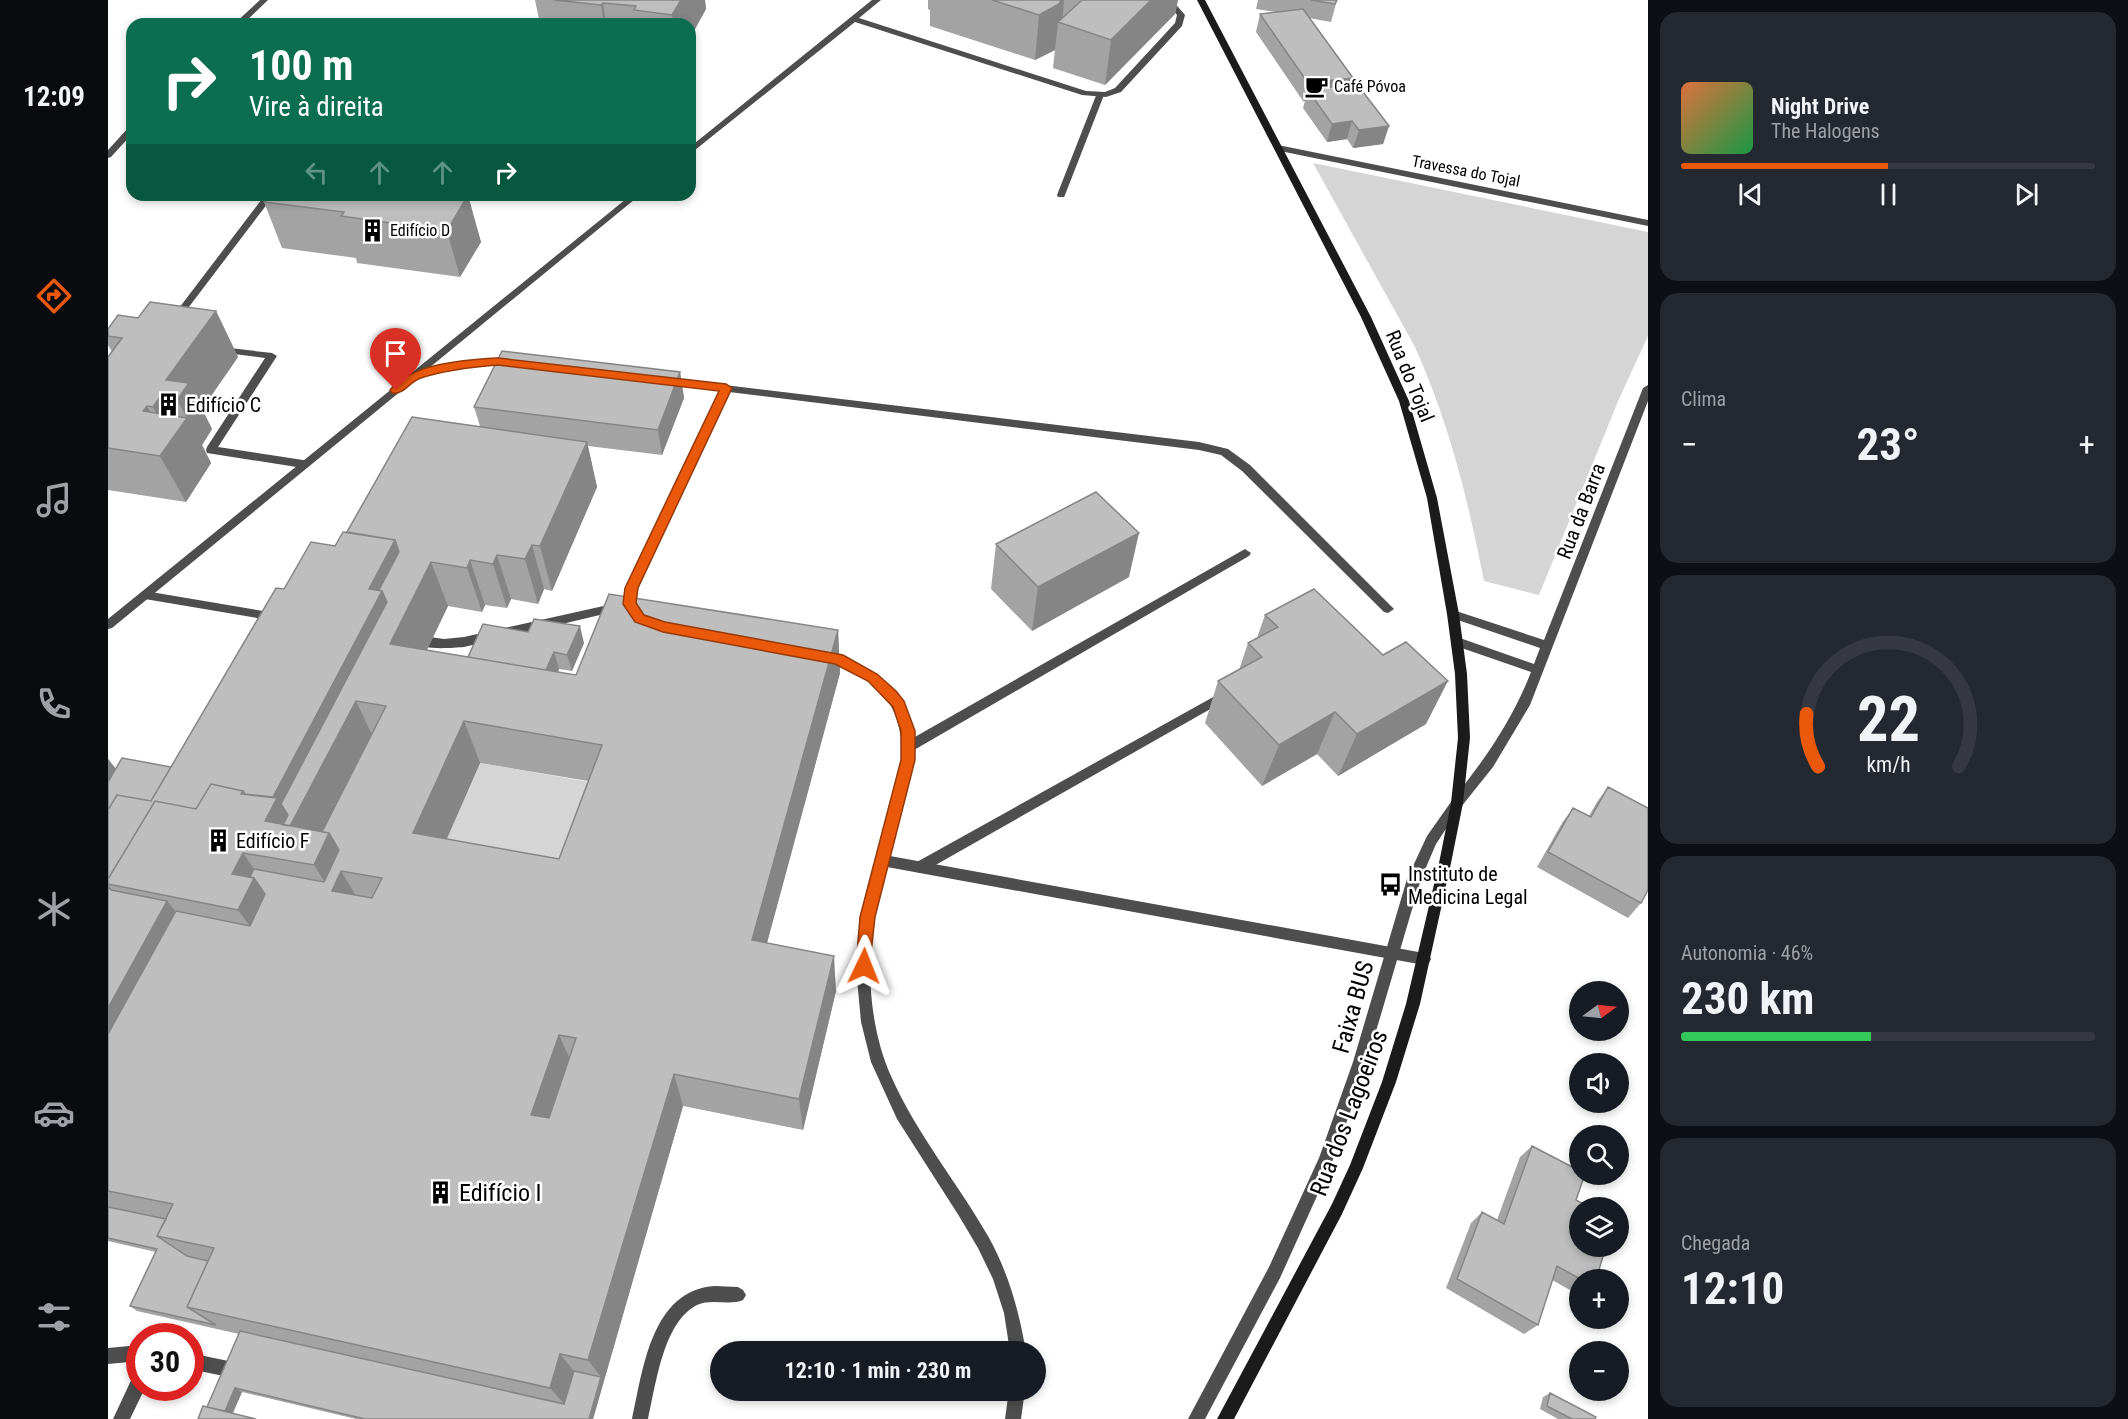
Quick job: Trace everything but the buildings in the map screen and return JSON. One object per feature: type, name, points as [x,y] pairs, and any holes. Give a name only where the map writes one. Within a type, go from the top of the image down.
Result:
[{"type":"main road","name":"Rua do Tojal","points":[[1201,0],[1366,318],[1404,401],[1432,498],[1457,642],[1464,738],[1457,803]]},
{"type":"main road","name":"Rua dos Lagoeiros","points":[[1225,1419],[1337,1209],[1356,1168],[1402,1042],[1424,959],[1457,803]]},
{"type":"street","points":[[244,18],[264,0]]},
{"type":"street","points":[[696,146],[876,0]]},
{"type":"street","points":[[853,19],[1085,93],[1100,95],[1113,94],[1118,90],[1179,24],[1181,15],[1168,0]]},
{"type":"street","points":[[1061,195],[1100,95]]},
{"type":"street","points":[[108,155],[126,136]]},
{"type":"street","name":"Travessa do Tojal","points":[[1278,148],[1648,223]]},
{"type":"street","points":[[170,326],[265,201]]},
{"type":"street","points":[[108,625],[629,201]]},
{"type":"street","points":[[215,349],[272,356],[211,450],[303,464]]},
{"type":"street","points":[[414,375],[472,363],[523,363]]},
{"type":"street","points":[[658,380],[1218,450],[1246,468],[1388,609]]},
{"type":"street","points":[[645,621],[633,612],[630,604],[632,588],[726,388]]},
{"type":"street","name":"Rua da Barra","points":[[1538,670],[1648,388]]},
{"type":"street","points":[[910,746],[1245,553]]},
{"type":"street","points":[[145,595],[284,618]]},
{"type":"street","points":[[400,638],[453,644],[630,604]]},
{"type":"street","points":[[1453,614],[1547,646]]},
{"type":"street","points":[[1457,642],[1538,670]]},
{"type":"street","points":[[810,653],[850,664],[892,695],[902,711],[910,746],[867,917],[864,947],[867,999],[877,1058],[897,1103],[972,1219],[991,1255],[1007,1297],[1016,1341]]},
{"type":"street","name":"Faixa BUS","points":[[1196,1419],[1258,1307],[1296,1231],[1326,1160],[1353,1086],[1410,888],[1421,858],[1437,828],[1489,763],[1507,736],[1524,705],[1538,670]]},
{"type":"street","points":[[920,867],[1224,696]]},
{"type":"street","points":[[882,860],[1424,959]]},
{"type":"street","points":[[640,1419],[659,1346],[667,1323],[678,1308],[694,1298],[715,1293],[738,1295]]},
{"type":"street","points":[[108,1356],[126,1354]]},
{"type":"street","points":[[204,1364],[251,1374]]},
{"type":"street","points":[[121,1419],[130,1401]]},
{"type":"street","points":[[1013,1419],[1015,1401]]},
{"type":"shaded area","points":[[1313,163],[1648,232],[1648,336],[1619,399],[1539,595],[1484,581],[1448,433],[1427,376],[1415,347]]},
{"type":"shaded area","points":[[480,763],[613,786],[572,897],[432,872]]},
{"type":"place","name":"Café Póvoa","points":[[1316,86]]},
{"type":"place","name":"Edifício D","points":[[372,230]]},
{"type":"place","name":"Edifício C","points":[[168,405]]},
{"type":"place","name":"Edifício F","points":[[218,841]]},
{"type":"place","name":"Instituto de Medicina Legal","points":[[1390,885]]},
{"type":"place","name":"Edifício I","points":[[441,1193]]},
{"type":"route","points":[[396,390],[414,375],[472,363],[498,361],[726,388],[632,588],[630,604],[633,612],[651,624],[838,659],[872,678],[892,695],[899,705],[905,718],[910,746],[867,917],[864,966]]}]
